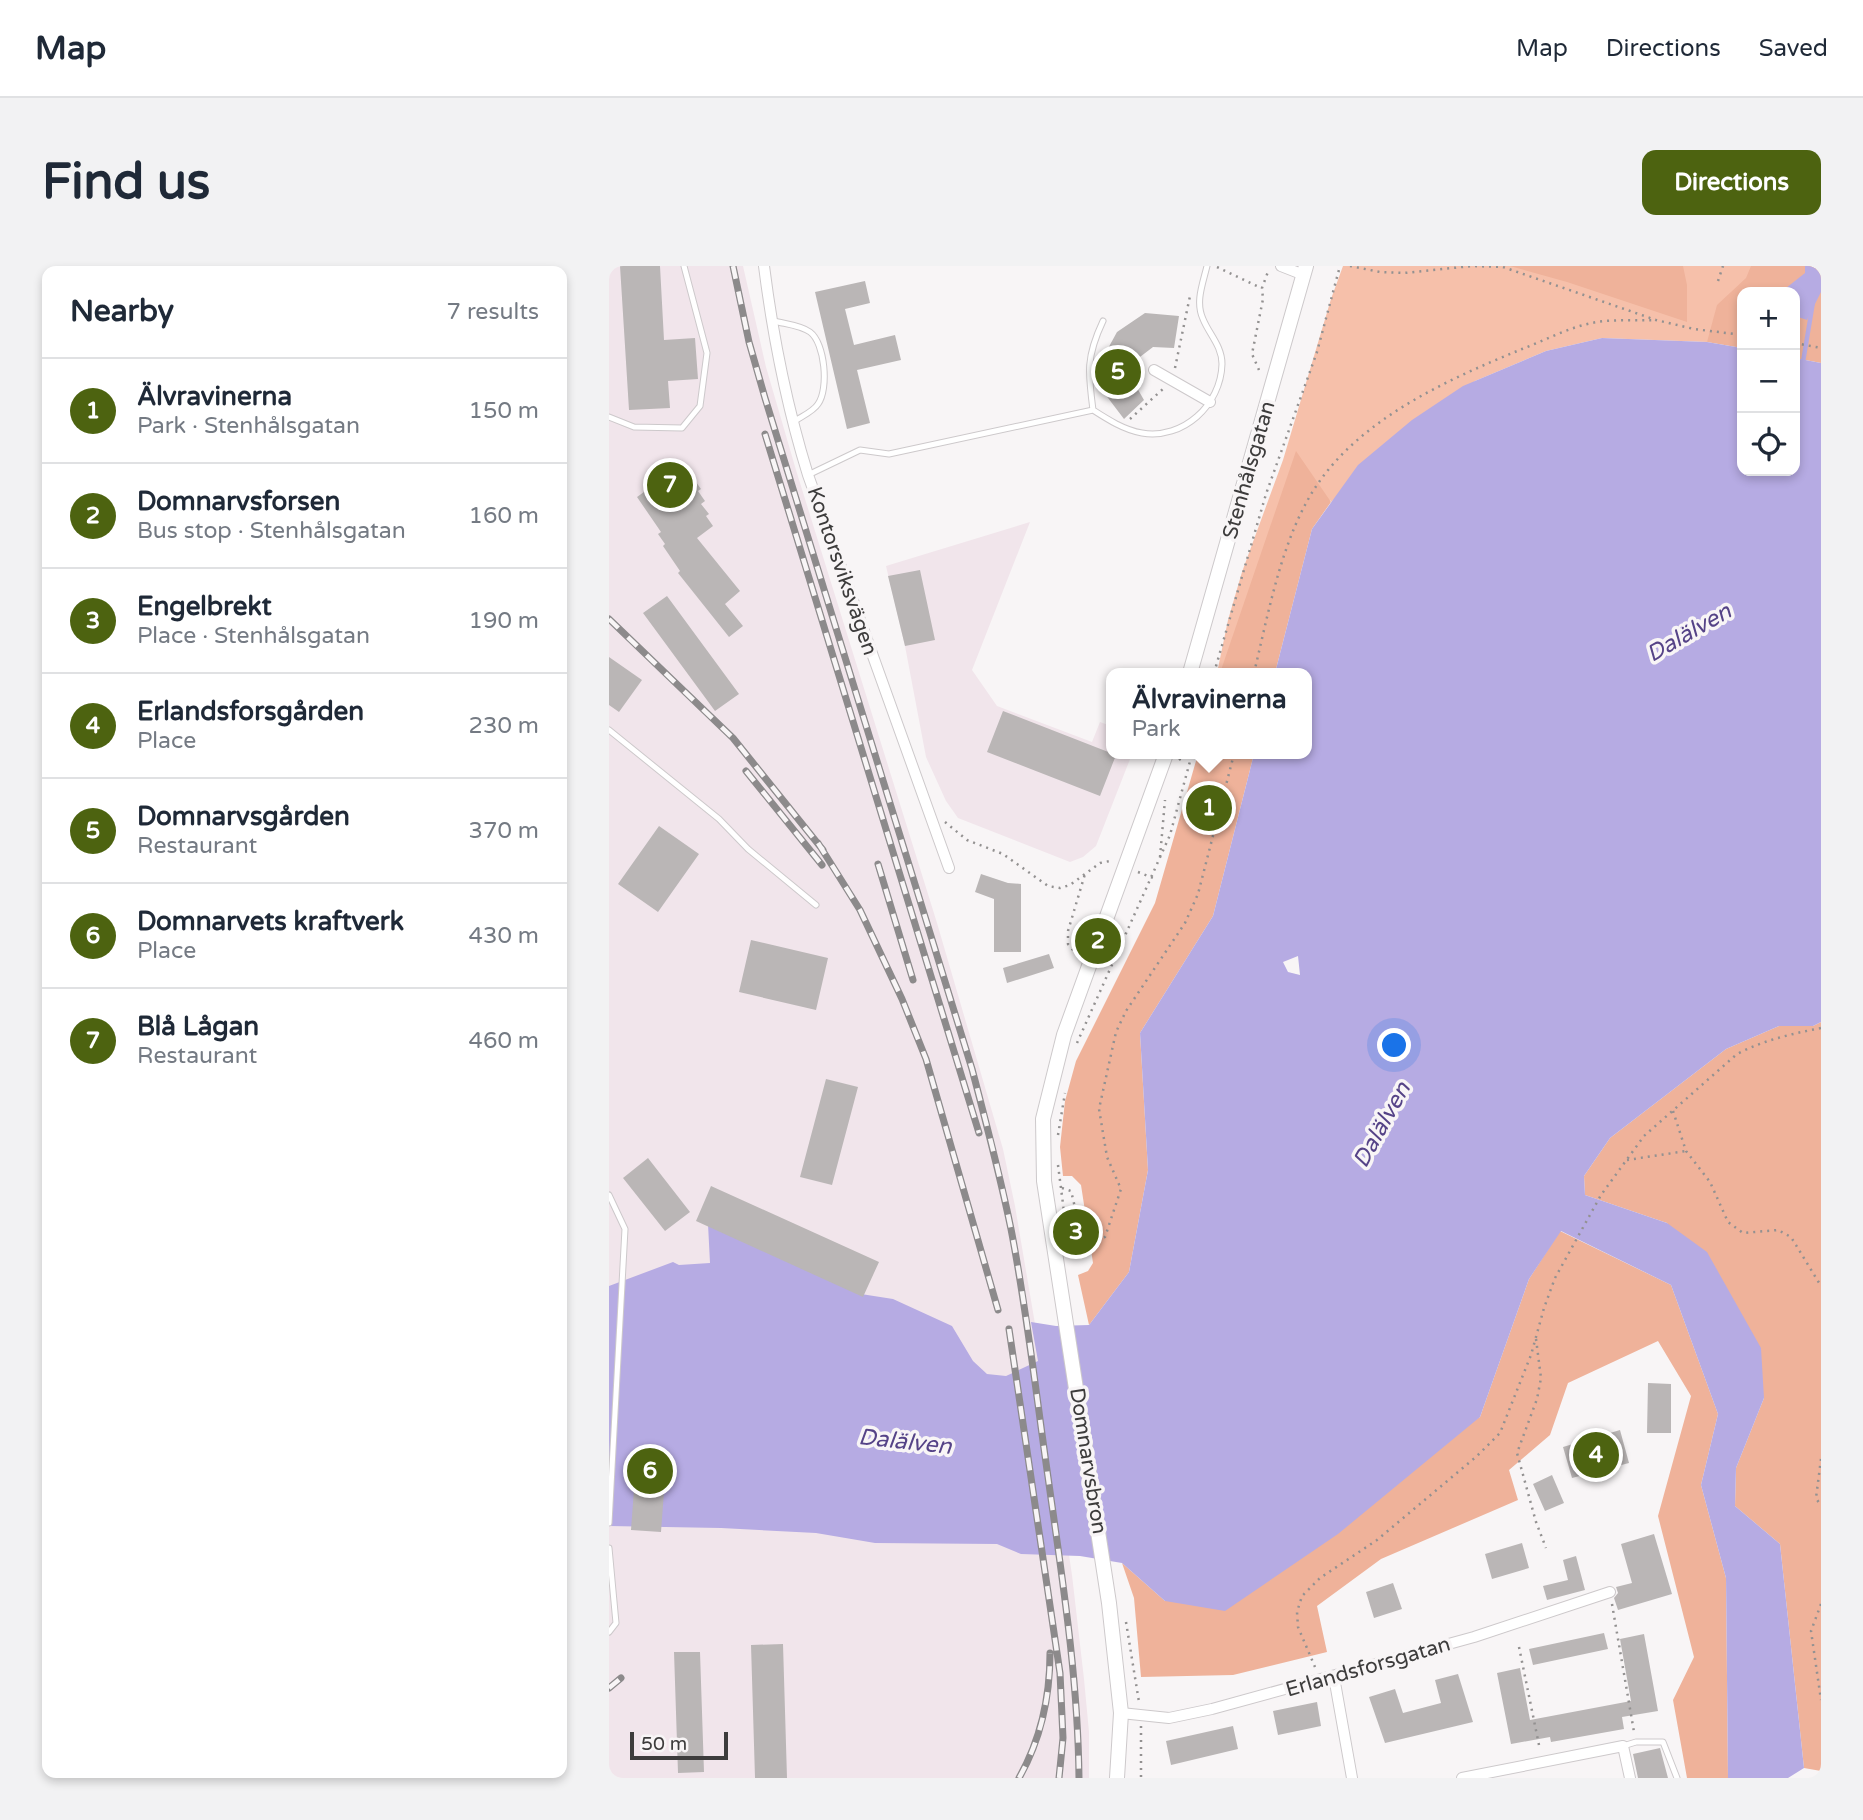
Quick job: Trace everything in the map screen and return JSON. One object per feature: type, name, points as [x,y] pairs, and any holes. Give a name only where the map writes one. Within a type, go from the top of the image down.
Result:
[{"type":"street","name":"Kontorsviksvägen","points":[[764,266],[771,320],[792,423],[808,475],[949,868]]},
{"type":"street","points":[[1281,266],[1305,271]]},
{"type":"street","name":"Stenhålsgatan","points":[[1192,668],[1305,271]]},
{"type":"street","points":[[1154,370],[1210,402]]},
{"type":"street","name":"Domnarvsbron","points":[[1121,1713],[1109,1603],[1044,1181],[1042,1119],[1064,1035],[1171,759]]},
{"type":"street","name":"Erlandsforsgatan","points":[[1121,1713],[1141,1717],[1180,1716],[1319,1681],[1474,1637],[1609,1592]]},
{"type":"street","points":[[1334,1676],[1352,1778]]},
{"type":"street","points":[[1117,1778],[1121,1713]]},
{"type":"street","points":[[1462,1778],[1623,1746],[1630,1778]]},
{"type":"lane","points":[[609,417],[633,427],[682,428],[700,406],[707,353],[684,266]]},
{"type":"lane","points":[[808,475],[860,450],[889,454],[1093,410],[1141,433],[1163,433],[1182,428],[1196,418],[1210,402],[1222,362],[1217,341],[1202,318],[1199,304],[1207,266]]},
{"type":"lane","points":[[771,320],[803,328],[813,334],[823,361],[825,385],[819,403],[792,423]]},
{"type":"lane","points":[[1093,410],[1088,371],[1091,352],[1103,321]]},
{"type":"lane","points":[[609,730],[719,818],[748,849],[816,905]]},
{"type":"lane","points":[[609,1195],[625,1229],[609,1523]]},
{"type":"lane","points":[[609,1548],[616,1623],[609,1632]]},
{"type":"lane","points":[[1623,1746],[1636,1742],[1663,1742],[1677,1778]]},
{"type":"path","points":[[1214,266],[1262,288]]},
{"type":"path","points":[[1259,370],[1252,354],[1263,299],[1262,288],[1270,266]]},
{"type":"path","points":[[1215,668],[1266,494],[1318,350],[1340,266]]},
{"type":"path","points":[[1350,266],[1404,273],[1472,266],[1503,267],[1656,320],[1694,329],[1737,334]]},
{"type":"path","points":[[1718,281],[1723,266]]},
{"type":"path","points":[[1123,426],[1172,381],[1191,292]]},
{"type":"path","points":[[1255,668],[1286,555],[1304,505],[1347,450],[1377,422],[1417,398],[1487,363],[1566,331],[1597,322],[1656,320]]},
{"type":"path","points":[[1800,344],[1821,348]]},
{"type":"path","points":[[1076,1044],[1153,878],[1170,835],[1191,759]]},
{"type":"path","points":[[1083,1241],[1105,1237],[1121,1189],[1107,1157],[1099,1109],[1116,1032],[1126,1011],[1185,923],[1198,894],[1233,759]]},
{"type":"path","points":[[1160,860],[1165,800]]},
{"type":"path","points":[[939,814],[967,840],[1003,854],[1048,886],[1060,888],[1100,863],[1110,861]]},
{"type":"path","points":[[1138,872],[1153,878]]},
{"type":"path","points":[[1082,941],[1077,955],[1068,944],[1068,931],[1085,874]]},
{"type":"path","points":[[1319,1681],[1313,1658],[1298,1627],[1297,1612],[1302,1596],[1320,1578],[1377,1540],[1477,1456],[1500,1433],[1513,1405],[1555,1278],[1601,1195],[1644,1136],[1737,1054],[1784,1035],[1821,1028]]},
{"type":"path","points":[[1058,1134],[1067,1082]]},
{"type":"path","points":[[1673,1111],[1686,1151],[1710,1182],[1728,1222],[1743,1233],[1778,1230],[1791,1237],[1821,1286]]},
{"type":"path","points":[[1627,1160],[1686,1151]]},
{"type":"path","points":[[1058,1161],[1068,1241]]},
{"type":"path","points":[[1062,1188],[1070,1191],[1083,1241],[1081,1249],[1070,1254]]},
{"type":"path","points":[[1536,1337],[1541,1378],[1537,1399],[1517,1453],[1546,1548]]},
{"type":"path","points":[[1821,1459],[1816,1498],[1821,1506]]},
{"type":"path","points":[[1609,1592],[1636,1742]]},
{"type":"path","points":[[1821,1604],[1811,1631],[1821,1700]]},
{"type":"path","points":[[1124,1616],[1141,1717],[1141,1778]]},
{"type":"path","points":[[1518,1647],[1543,1762]]},
{"type":"shaded area","points":[[609,266],[743,266],[766,367],[796,470],[937,923],[1003,1149],[1034,1318],[1072,1575],[1089,1732],[1089,1778],[609,1778]]},
{"type":"shaded area","points":[[1343,266],[1821,266],[1800,287],[1737,287],[1737,299],[1707,342],[1602,338],[1546,351],[1475,381],[1331,502],[1330,500],[1312,523],[1269,668],[1218,668],[1242,572],[1283,460]]},
{"type":"shaded area","points":[[1510,266],[1683,266],[1687,285],[1687,322],[1567,282]]},
{"type":"shaded area","points":[[1751,266],[1821,266],[1821,363],[1800,359],[1800,287],[1737,287],[1737,347],[1707,342],[1717,305],[1746,278]]},
{"type":"shaded area","points":[[1296,451],[1331,502],[1312,529],[1276,668],[1222,668]]},
{"type":"shaded area","points":[[1030,522],[972,670],[997,706],[1092,742],[1100,722],[1106,724],[1106,759],[1130,759],[1096,846],[1083,857],[1070,862],[958,818],[946,801],[926,757],[905,646],[886,566]]},
{"type":"shaded area","points":[[1197,759],[1253,759],[1213,916],[1140,1033],[1148,1170],[1129,1272],[1089,1325],[1078,1275],[1088,1271],[1093,1263],[1081,1185],[1072,1176],[1063,1176],[1060,1147],[1065,1101],[1076,1061],[1155,903]]},
{"type":"shaded area","points":[[1821,1022],[1821,1771],[1804,1768],[1780,1544],[1735,1506],[1736,1468],[1764,1398],[1667,1223],[1585,1195],[1584,1176],[1610,1138],[1726,1049],[1779,1026],[1813,1026]]},
{"type":"shaded area","points":[[1560,1231],[1671,1285],[1718,1414],[1701,1485],[1726,1578],[1728,1778],[1687,1778],[1673,1700],[1694,1657],[1658,1516],[1691,1396],[1658,1341],[1568,1383],[1550,1435],[1509,1470],[1518,1500],[1381,1559],[1317,1606],[1327,1652],[1233,1675],[1141,1677],[1134,1598],[1122,1563],[1165,1601],[1480,1417],[1529,1279]]},
{"type":"water","points":[[1805,266],[1821,266],[1821,292],[1807,320],[1800,318],[1800,287],[1787,287],[1805,273]]},
{"type":"water","name":"Dalälven","points":[[1602,338],[1707,342],[1737,347],[1737,476],[1800,476],[1800,359],[1821,363],[1821,1022],[1813,1026],[1779,1026],[1726,1049],[1610,1138],[1584,1176],[1585,1195],[1667,1223],[1707,1252],[1761,1348],[1764,1398],[1736,1468],[1735,1506],[1780,1544],[1804,1768],[1788,1778],[1728,1778],[1726,1578],[1701,1485],[1718,1414],[1671,1285],[1561,1231],[1529,1279],[1480,1417],[1338,1534],[1225,1611],[1165,1601],[1122,1563],[1080,1556],[1021,1554],[997,1544],[875,1543],[816,1533],[609,1526],[609,1286],[673,1262],[679,1265],[710,1263],[708,1224],[861,1294],[893,1299],[952,1326],[973,1361],[987,1374],[1006,1376],[1038,1361],[1031,1322],[1056,1326],[1089,1325],[1129,1272],[1148,1170],[1140,1033],[1213,916],[1253,759],[1312,759],[1312,668],[1276,668],[1312,529],[1358,465],[1412,420],[1463,386],[1546,351]],"holes":[[[1298,956],[1300,975],[1288,972],[1283,962]]]},
{"type":"building","points":[[620,266],[660,266],[664,340],[695,338],[698,379],[668,381],[670,408],[629,410]]},
{"type":"building","points":[[865,281],[870,303],[845,309],[854,345],[895,335],[901,360],[857,370],[870,423],[847,429],[815,292]]},
{"type":"building","points":[[1145,313],[1179,316],[1174,348],[1153,347],[1136,360],[1133,381],[1144,400],[1124,419],[1105,394],[1100,363],[1117,332]]},
{"type":"building","points":[[683,464],[701,489],[698,491],[705,501],[701,504],[709,514],[706,516],[713,526],[697,538],[740,591],[725,604],[743,626],[729,637],[678,573],[680,571],[658,534],[661,532],[637,497]]},
{"type":"building","points":[[920,570],[935,640],[905,646],[888,576]]},
{"type":"building","points":[[667,596],[739,694],[715,711],[643,613]]},
{"type":"building","points":[[609,657],[642,680],[619,712],[609,705]]},
{"type":"building","points":[[1003,711],[1106,751],[1106,759],[1114,759],[1100,796],[987,752]]},
{"type":"building","points":[[659,826],[699,854],[658,912],[618,884]]},
{"type":"building","points":[[981,874],[1008,883],[1021,884],[1021,952],[994,952],[994,899],[975,892]]},
{"type":"building","points":[[751,940],[828,958],[816,1010],[739,992]]},
{"type":"building","points":[[1049,954],[1054,968],[1007,983],[1003,968]]},
{"type":"building","points":[[826,1079],[858,1087],[832,1185],[800,1177]]},
{"type":"building","points":[[648,1158],[690,1212],[665,1231],[623,1178]]},
{"type":"building","points":[[711,1186],[879,1262],[863,1297],[696,1221]]},
{"type":"building","points":[[1648,1383],[1671,1384],[1671,1433],[1647,1433]]},
{"type":"building","points":[[1620,1430],[1629,1463],[1572,1478],[1563,1447]]},
{"type":"building","points":[[637,1449],[667,1451],[661,1532],[631,1530]]},
{"type":"building","points":[[1552,1475],[1564,1503],[1545,1511],[1533,1484]]},
{"type":"building","points":[[1654,1534],[1672,1594],[1618,1610],[1614,1598],[1618,1593],[1616,1587],[1632,1583],[1621,1544]]},
{"type":"building","points":[[1522,1543],[1529,1568],[1492,1579],[1485,1554]]},
{"type":"building","points":[[1576,1556],[1585,1590],[1547,1600],[1543,1586],[1568,1580],[1563,1560]]},
{"type":"building","points":[[1393,1583],[1402,1609],[1374,1618],[1366,1592]]},
{"type":"building","points":[[1604,1633],[1608,1649],[1533,1665],[1529,1649]]},
{"type":"building","points":[[1644,1634],[1658,1711],[1622,1717],[1624,1729],[1551,1742],[1550,1737],[1511,1744],[1497,1673],[1520,1668],[1530,1720],[1631,1701],[1620,1639]]},
{"type":"building","points":[[783,1644],[787,1778],[755,1778],[751,1645]]},
{"type":"building","points":[[674,1652],[700,1652],[704,1772],[678,1773]]},
{"type":"building","points":[[1458,1674],[1473,1722],[1385,1743],[1369,1697],[1395,1689],[1403,1713],[1441,1703],[1435,1680]]},
{"type":"building","points":[[1317,1702],[1321,1726],[1278,1735],[1273,1711]]},
{"type":"building","points":[[1233,1726],[1238,1749],[1171,1765],[1166,1741]]},
{"type":"building","points":[[1660,1748],[1668,1778],[1638,1778],[1633,1754]]},
{"type":"waterway","points":[[1803,362],[1813,302]]},
{"type":"railway","points":[[733,266],[749,342],[765,398],[972,1069],[1002,1189],[1022,1291],[1064,1590],[1076,1702],[1079,1778]]},
{"type":"railway","points":[[765,434],[979,1133]]},
{"type":"railway","points":[[609,619],[733,738],[823,850]]},
{"type":"railway","points":[[746,771],[822,865]]},
{"type":"railway","points":[[818,843],[860,910],[902,999],[926,1059],[998,1310]]},
{"type":"railway","points":[[878,864],[913,980]]},
{"type":"railway","points":[[1009,1329],[1060,1673],[1063,1738],[1059,1778]]},
{"type":"railway","points":[[1019,1778],[1043,1717],[1050,1653]]},
{"type":"railway","points":[[609,1688],[621,1678]]},
{"type":"place","name":"Domnarvsgården","points":[[1118,372]]},
{"type":"place","name":"Blå Lågan","points":[[670,485]]},
{"type":"place","name":"Älvravinerna","points":[[1209,808]]},
{"type":"place","name":"Domnarvsforsen","points":[[1098,941]]},
{"type":"place","name":"Engelbrekt","points":[[1076,1232]]},
{"type":"place","name":"Erlandsforsgården","points":[[1596,1455]]},
{"type":"place","name":"Domnarvets kraftverk","points":[[650,1471]]}]
